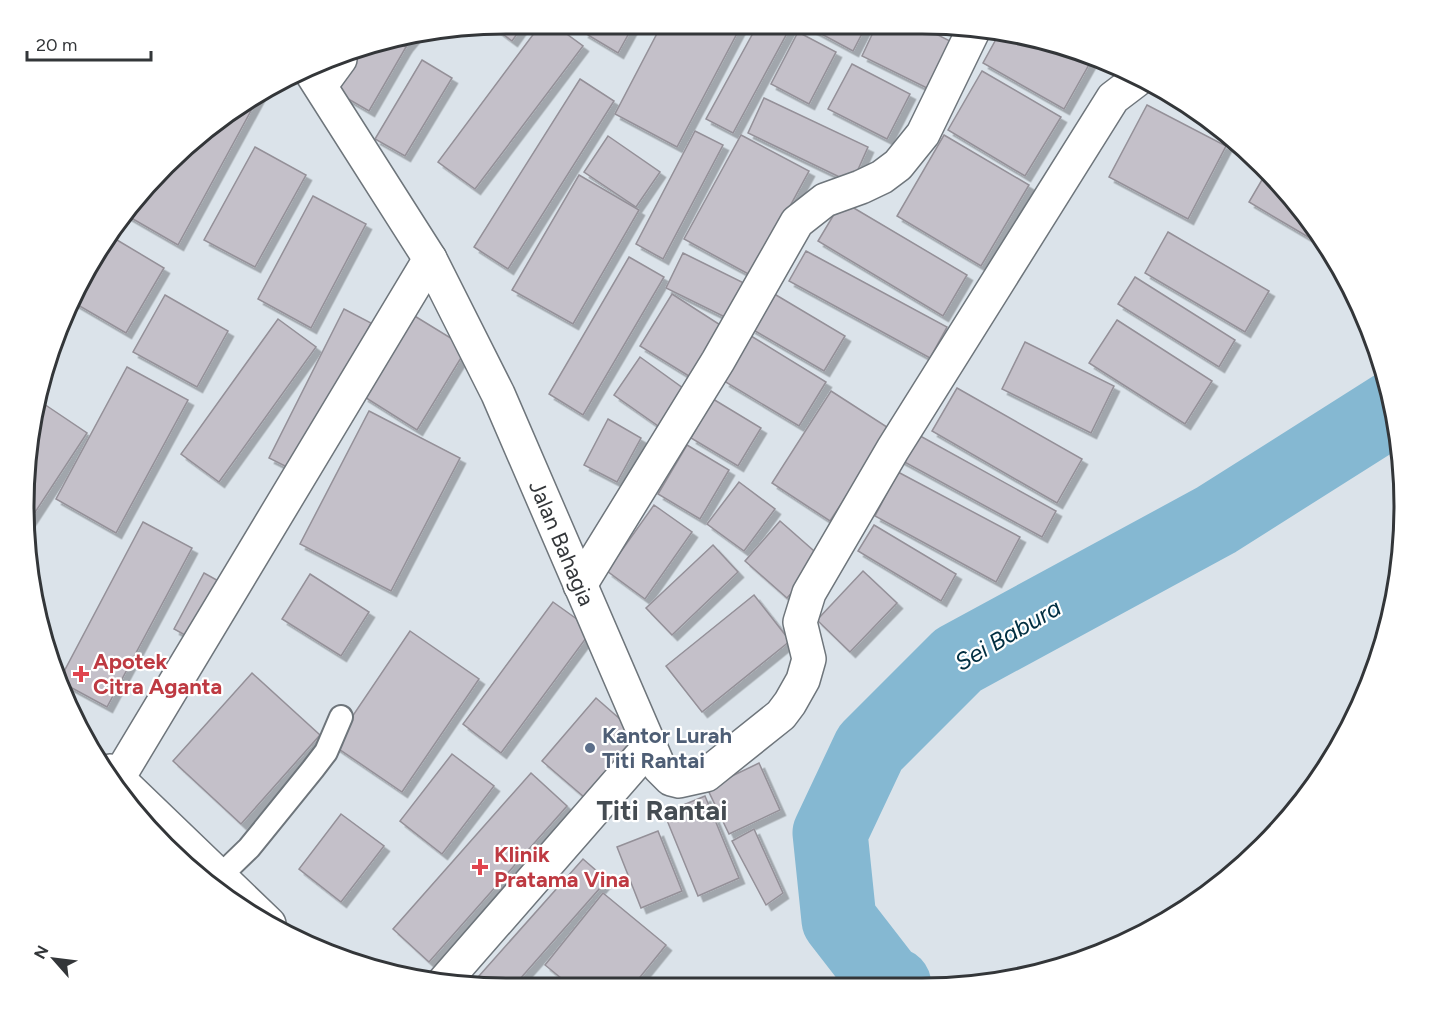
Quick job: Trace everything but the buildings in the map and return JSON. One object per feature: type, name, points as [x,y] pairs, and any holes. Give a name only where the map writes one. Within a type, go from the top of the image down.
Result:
[{"type":"street","points":[[580,585],[718,361],[797,222],[825,200],[861,188],[898,165],[923,134],[970,38]]},
{"type":"street","name":"Jalan Bahagia","points":[[324,72],[430,259],[498,394],[659,767],[671,778],[686,781],[706,775],[780,715],[790,703],[803,680],[808,659],[800,622],[809,593],[894,449],[1113,98],[1132,84]]},
{"type":"street","points":[[116,772],[430,259]]},
{"type":"street","points":[[450,975],[650,747]]},
{"type":"street","points":[[128,789],[237,894]]},
{"type":"lane","points":[[219,877],[249,848],[313,769],[326,752],[342,717]]},
{"type":"waterway","name":"Sei Babura","points":[[884,978],[839,920],[830,833],[870,748],[958,660],[1216,520],[1385,413]]},
{"type":"place","name":"Apotek Citra Aganta","points":[[81,674]]},
{"type":"place","name":"Kantor Lurah Titi Rantai","points":[[590,748]]},
{"type":"place","name":"Klinik Pratama Vina","points":[[480,867]]},
{"type":"district","name":"Titi Rantai","points":[[662,810]]}]
